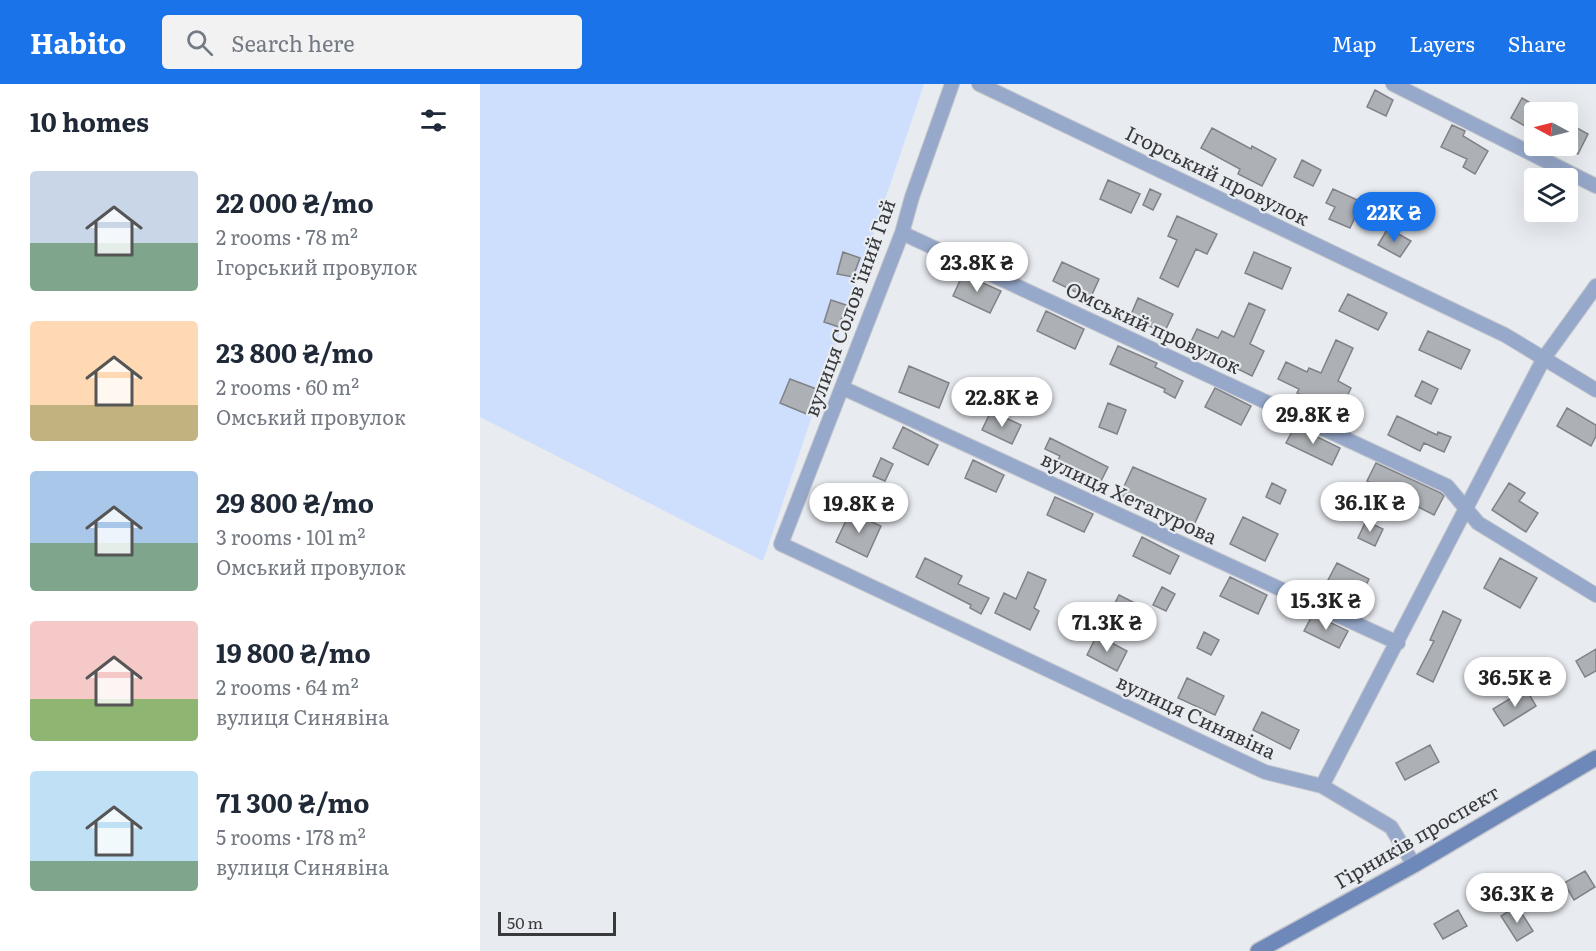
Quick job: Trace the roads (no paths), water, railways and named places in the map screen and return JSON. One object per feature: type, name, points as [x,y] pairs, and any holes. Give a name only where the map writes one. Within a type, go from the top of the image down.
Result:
[{"type":"main road","name":"Гірників проспект","points":[[1258,951],[1414,865],[1596,758]]},
{"type":"street","name":"вулиця Солов'їний Гай","points":[[781,544],[902,233],[912,197],[952,84]]},
{"type":"street","name":"Ігорський провулок","points":[[979,84],[1505,335],[1596,390]]},
{"type":"street","points":[[1393,84],[1596,186]]},
{"type":"street","name":"Омський провулок","points":[[902,233],[1447,486],[1478,523],[1596,595]]},
{"type":"street","points":[[1322,786],[1544,358],[1596,286]]},
{"type":"street","name":"вулиця Хетагурова","points":[[843,388],[1398,643]]},
{"type":"street","name":"вулиця Синявіна","points":[[781,544],[1265,772],[1322,786],[1390,827],[1414,865]]}]
